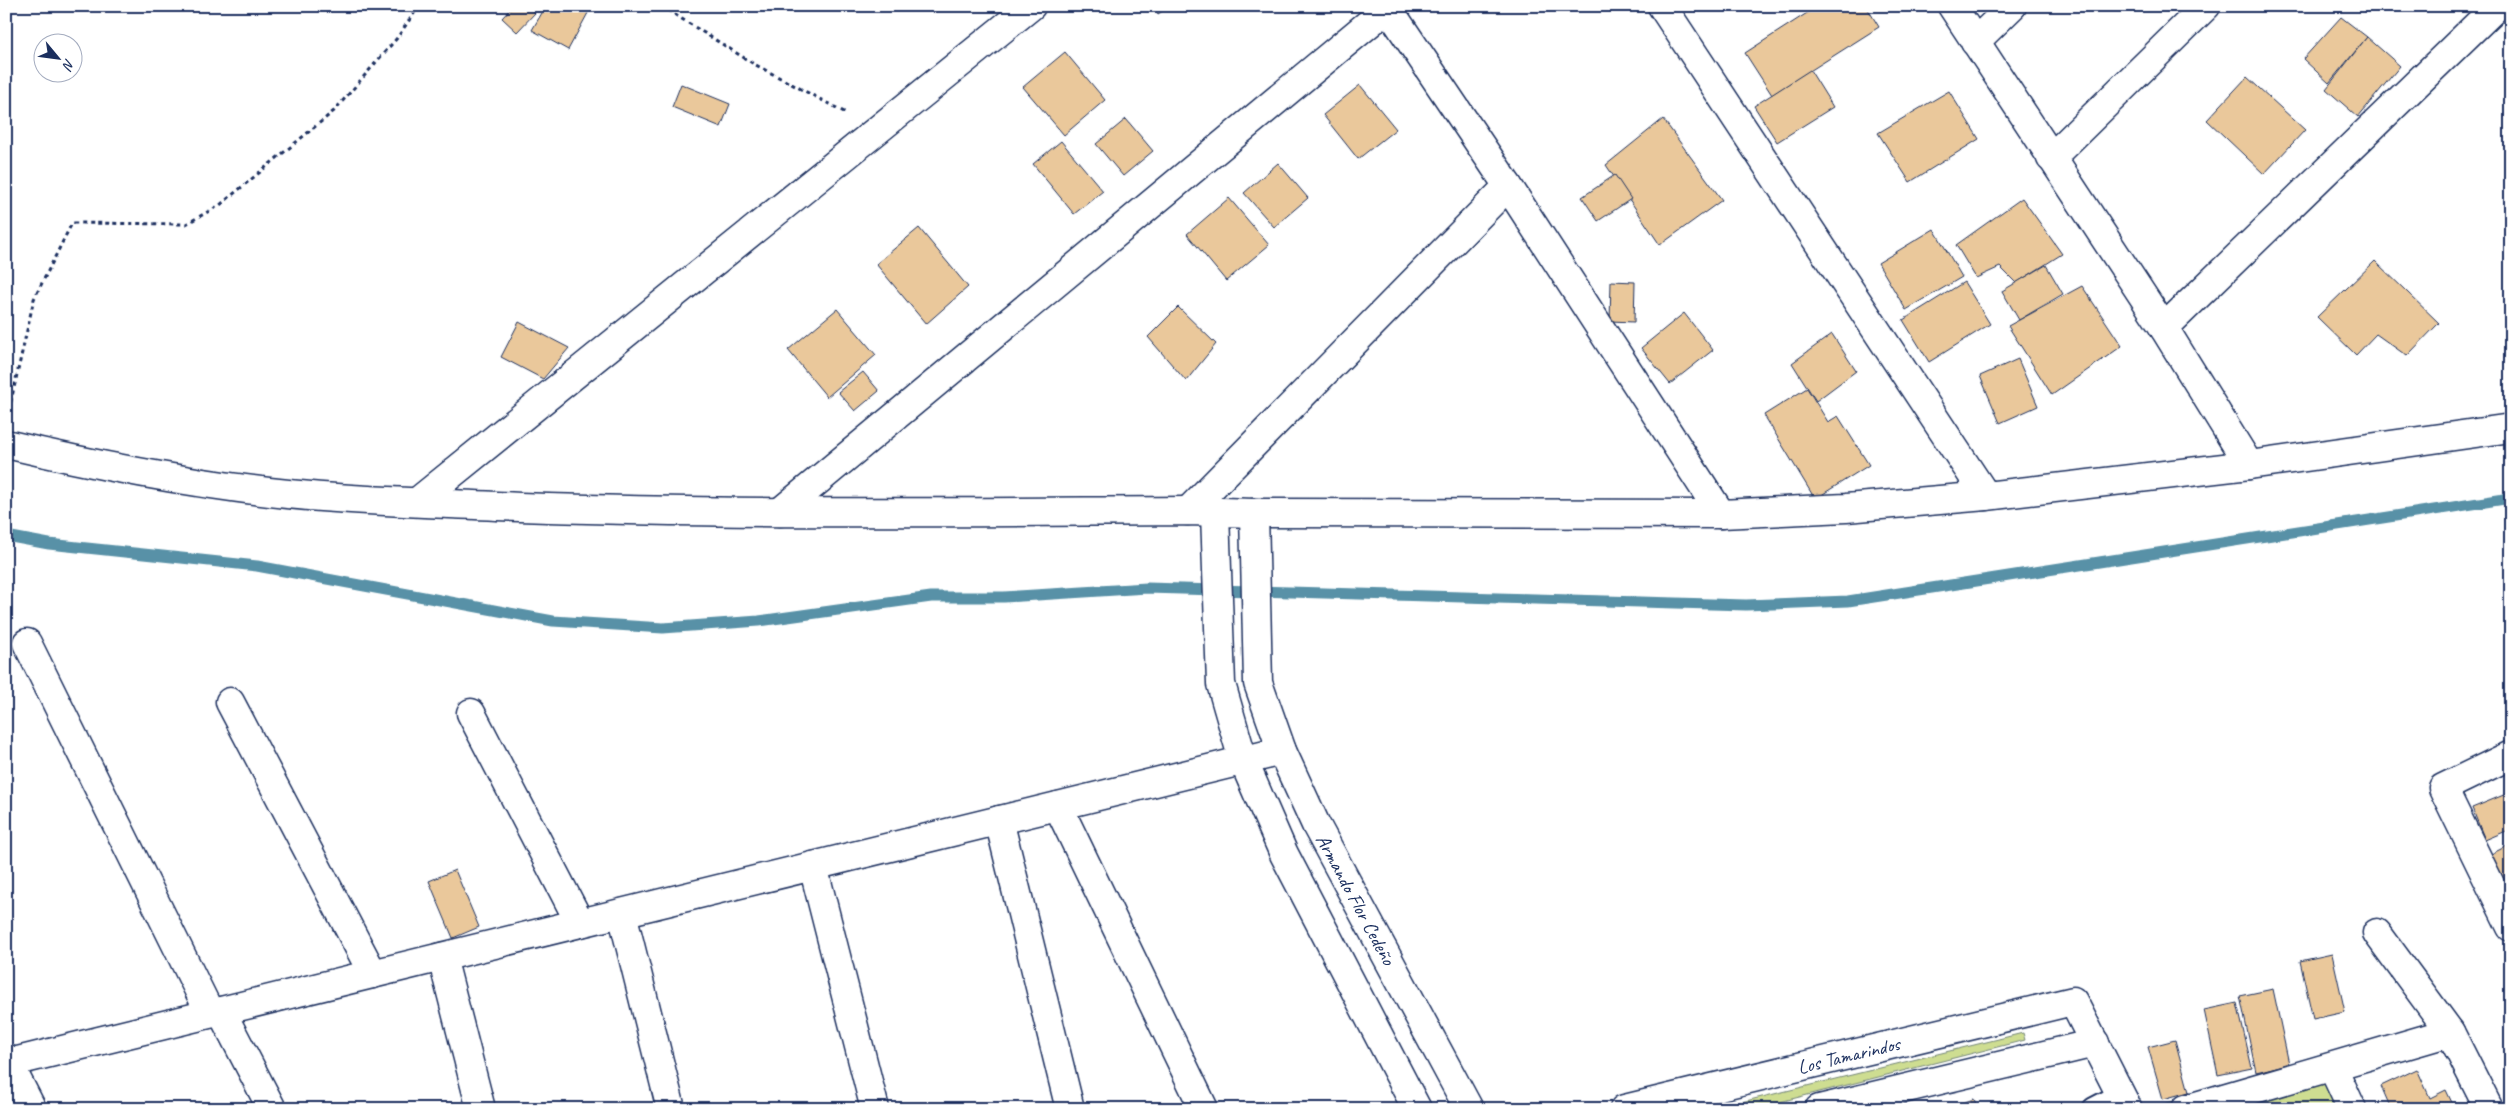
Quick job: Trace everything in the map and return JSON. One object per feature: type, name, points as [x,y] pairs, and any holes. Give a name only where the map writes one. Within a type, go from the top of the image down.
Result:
[{"type":"street","points":[[417,502],[1031,6]]},
{"type":"street","points":[[1662,6],[1986,496]]},
{"type":"street","points":[[1952,6],[2164,328],[2249,465]]},
{"type":"street","points":[[1975,42],[2012,6]]},
{"type":"street","points":[[2051,158],[2206,6]]},
{"type":"street","points":[[2164,328],[2497,6]]},
{"type":"street","points":[[780,512],[1389,7],[1721,514]]},
{"type":"street","points":[[1188,511],[1508,186]]},
{"type":"street","points":[[2471,434],[2511,410]]},
{"type":"street","points":[[6,444],[88,462],[235,487],[297,495],[595,510],[1721,514],[1846,508],[1986,496],[2249,465],[2511,428]]},
{"type":"street","points":[[1215,513],[1221,684],[1243,760],[1284,854],[1417,1109]]},
{"type":"street","name":"Armando Flor Cedeño","points":[[1254,513],[1258,683],[1282,751],[1316,825],[1469,1109]]},
{"type":"street","points":[[27,643],[216,1012],[272,1109]]},
{"type":"street","points":[[230,702],[373,974]]},
{"type":"street","points":[[471,713],[580,923]]},
{"type":"street","points":[[32,1109],[8,1061],[373,974],[1282,751]]},
{"type":"street","points":[[2511,755],[2443,788],[2511,926]]},
{"type":"street","points":[[1058,806],[1204,1109]]},
{"type":"street","points":[[999,820],[1070,1109]]},
{"type":"street","points":[[812,866],[875,1109]]},
{"type":"street","points":[[622,913],[671,1109]]},
{"type":"street","points":[[2377,933],[2450,1032],[2489,1109]]},
{"type":"street","points":[[442,957],[482,1109]]},
{"type":"street","name":"Los Tamarindos","points":[[1624,1109],[2074,1001],[2094,1043]]},
{"type":"street","points":[[2186,1109],[2253,1099],[2333,1068],[2450,1032]]},
{"type":"street","points":[[1819,1109],[2094,1043],[2124,1102]]},
{"type":"street","points":[[2333,1068],[2352,1109]]},
{"type":"lane","points":[[2094,1109],[2124,1102]]},
{"type":"path","points":[[8,411],[34,299],[72,223],[186,224],[220,205],[334,111],[397,38],[419,6]]},
{"type":"path","points":[[660,6],[754,64],[878,130]]},
{"type":"green space","points":[[2023,1033],[2025,1040],[1752,1109],[1713,1109]]},
{"type":"green space","points":[[2333,1054],[2361,1109],[2154,1107]]},
{"type":"building","points":[[513,6],[528,6],[535,13],[517,32],[502,18]]},
{"type":"building","points":[[546,6],[576,6],[588,13],[568,50],[532,30]]},
{"type":"building","points":[[1154,6],[1170,6],[1158,14]]},
{"type":"building","points":[[1798,6],[1809,6],[1801,11]]},
{"type":"building","points":[[1818,6],[1866,6],[1879,27],[1772,95],[1745,53]]},
{"type":"building","points":[[2341,17],[2367,37],[2329,83],[2303,59]]},
{"type":"building","points":[[2367,37],[2400,66],[2358,117],[2326,89]]},
{"type":"building","points":[[1065,52],[1105,100],[1064,135],[1023,87]]},
{"type":"building","points":[[1810,70],[1833,107],[1777,142],[1754,106]]},
{"type":"building","points":[[2247,77],[2305,130],[2264,174],[2207,120]]},
{"type":"building","points":[[681,84],[730,104],[721,127],[672,107]]},
{"type":"building","points":[[1360,85],[1396,129],[1358,159],[1323,115]]},
{"type":"building","points":[[1949,91],[1979,139],[1910,182],[1878,133]]},
{"type":"building","points":[[1126,119],[1153,151],[1123,176],[1096,144]]},
{"type":"building","points":[[1663,119],[1722,200],[1660,245],[1606,165]]},
{"type":"building","points":[[1061,141],[1103,191],[1074,214],[1033,164]]},
{"type":"building","points":[[1278,163],[1308,198],[1274,227],[1244,193]]},
{"type":"building","points":[[1615,175],[1631,199],[1598,221],[1582,197]]},
{"type":"building","points":[[1229,198],[1269,245],[1226,281],[1187,234]]},
{"type":"building","points":[[2022,198],[2062,254],[2016,283],[2000,267],[1976,278],[1956,245]]},
{"type":"building","points":[[919,228],[968,287],[926,324],[876,264]]},
{"type":"building","points":[[1934,229],[1962,277],[1906,310],[1878,263]]},
{"type":"building","points":[[2375,261],[2439,323],[2407,356],[2376,334],[2356,355],[2317,317]]},
{"type":"building","points":[[2046,265],[2063,294],[2019,320],[2002,291]]},
{"type":"building","points":[[1611,281],[1635,282],[1634,322],[1610,321]]},
{"type":"building","points":[[1964,282],[1990,324],[1929,362],[1903,320]]},
{"type":"building","points":[[2082,286],[2122,346],[2052,395],[2008,326]]},
{"type":"building","points":[[1178,307],[1216,344],[1186,381],[1148,337]]},
{"type":"building","points":[[837,309],[876,355],[827,397],[788,350]]},
{"type":"building","points":[[1684,313],[1713,350],[1670,384],[1641,348]]},
{"type":"building","points":[[519,322],[569,348],[543,379],[501,357]]},
{"type":"building","points":[[1832,334],[1856,371],[1816,401],[1792,363]]},
{"type":"building","points":[[2018,359],[2038,406],[2000,423],[1980,376]]},
{"type":"building","points":[[863,372],[879,391],[855,411],[838,392]]},
{"type":"building","points":[[1807,388],[1828,422],[1838,416],[1869,465],[1815,499],[1764,415]]},
{"type":"building","points":[[2511,792],[2511,829],[2485,840],[2472,808]]},
{"type":"building","points":[[2511,844],[2511,895],[2491,854]]},
{"type":"building","points":[[455,870],[479,927],[453,938],[429,881]]},
{"type":"building","points":[[2332,954],[2345,1012],[2313,1019],[2300,961]]},
{"type":"building","points":[[2273,989],[2289,1064],[2256,1072],[2240,996]]},
{"type":"building","points":[[2237,1003],[2252,1068],[2218,1075],[2204,1010]]},
{"type":"building","points":[[2175,1040],[2189,1092],[2163,1099],[2148,1047]]},
{"type":"building","points":[[2417,1069],[2430,1098],[2446,1090],[2455,1109],[2391,1109],[2381,1086]]},
{"type":"building","points":[[1974,1099],[1978,1109],[1943,1109]]},
{"type":"waterway","points":[[6,536],[49,544],[257,566],[553,621],[663,628],[759,621],[931,597],[1004,597],[1147,588],[1746,605],[1848,601],[2511,498]]}]
